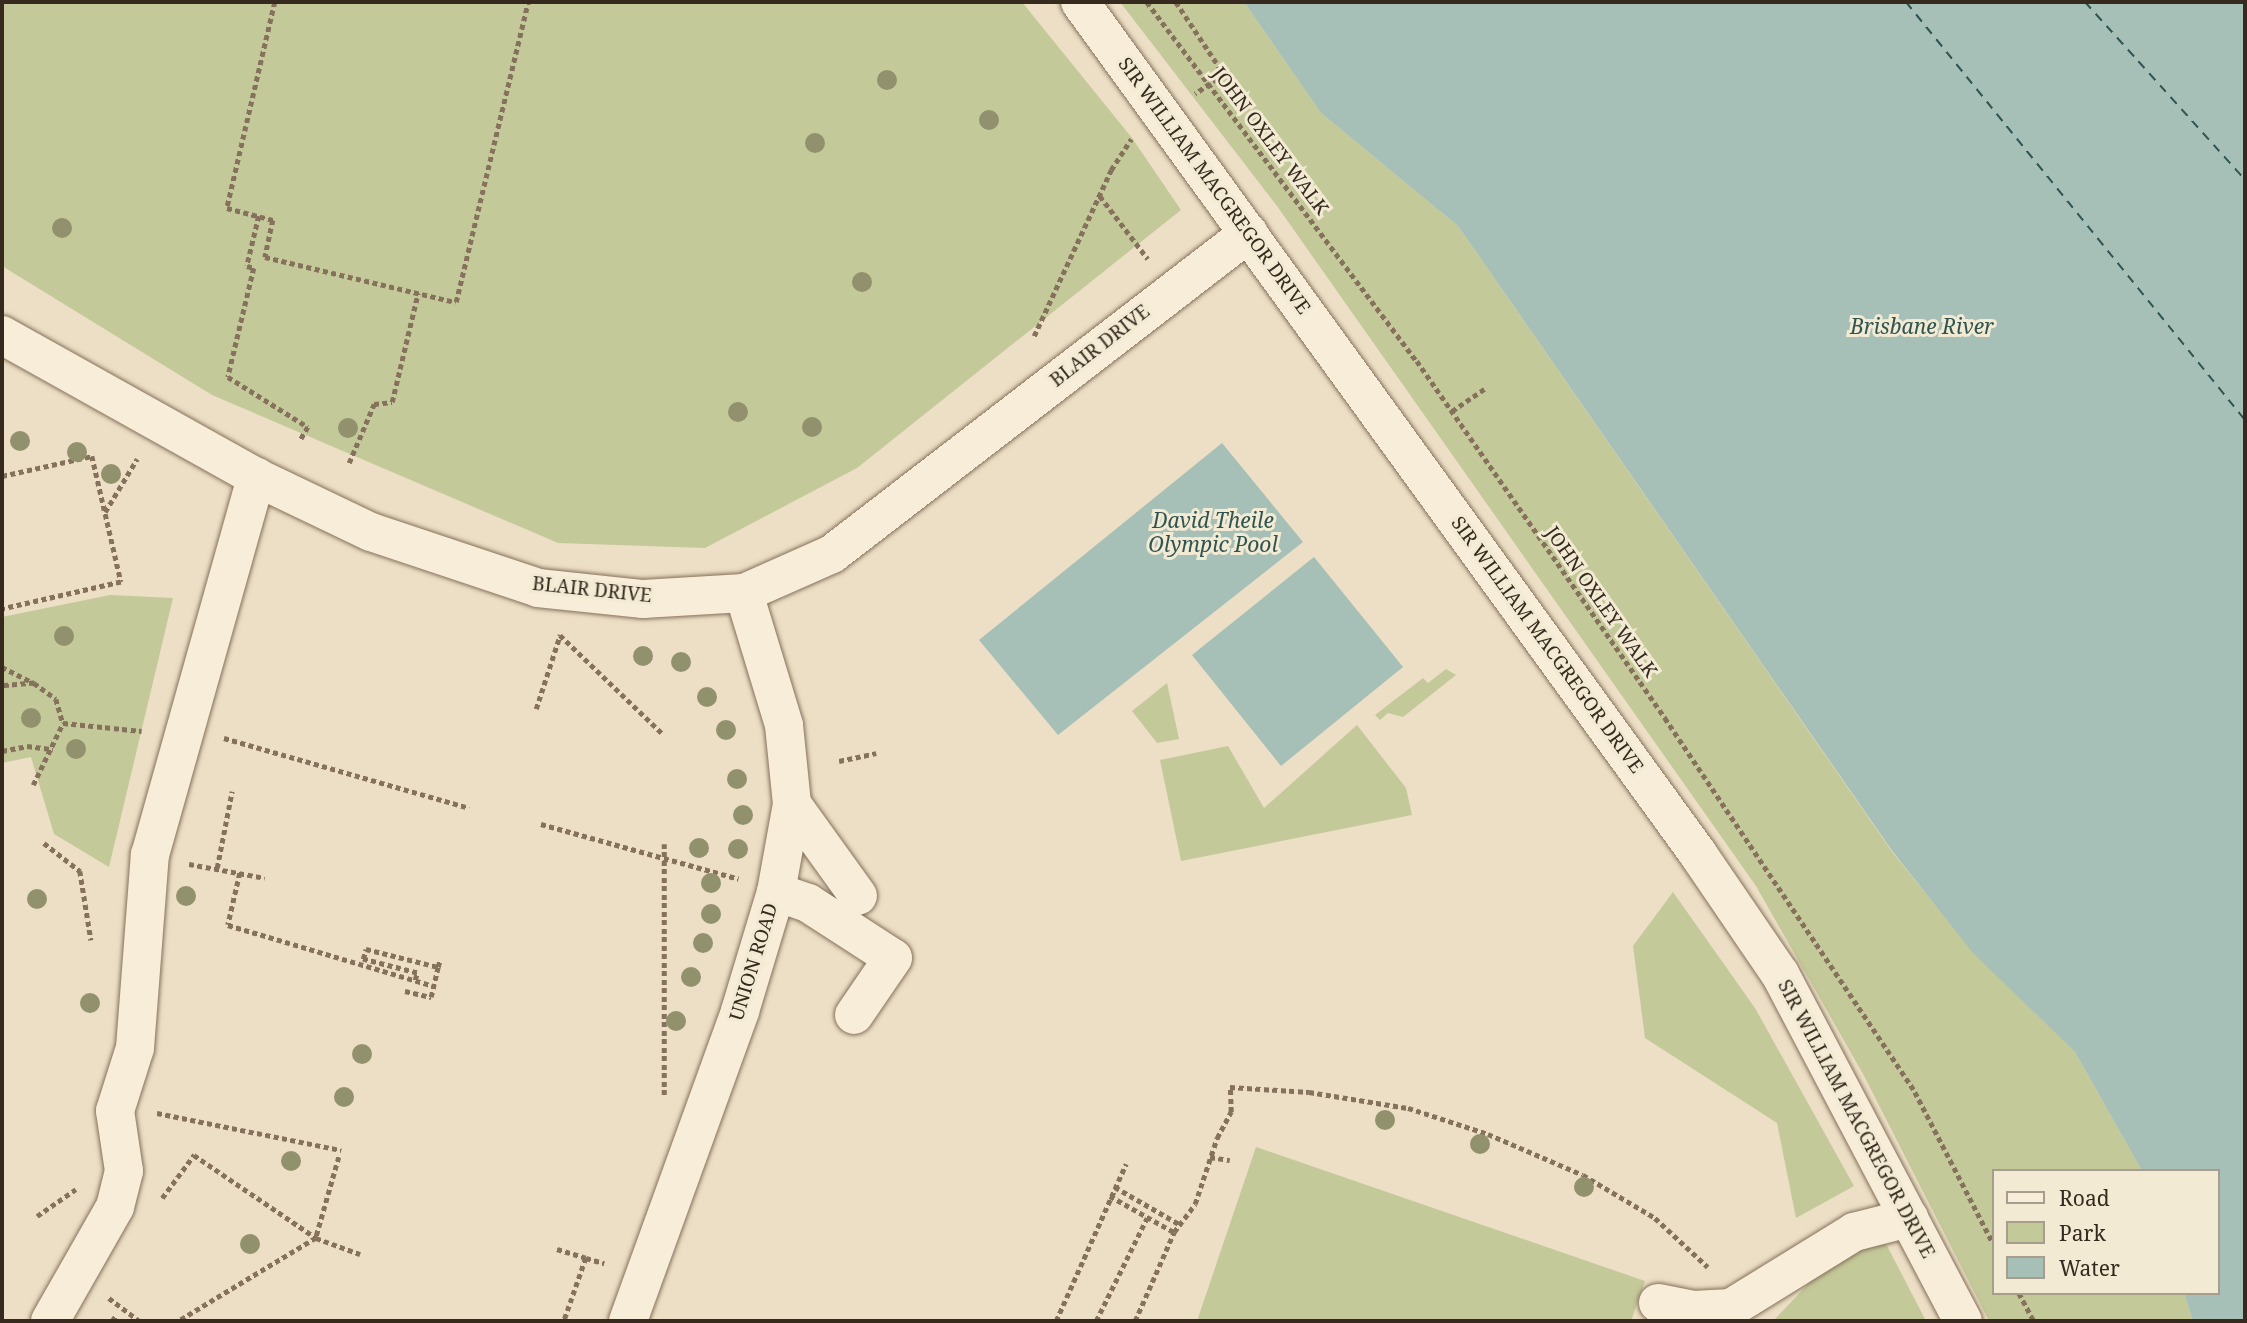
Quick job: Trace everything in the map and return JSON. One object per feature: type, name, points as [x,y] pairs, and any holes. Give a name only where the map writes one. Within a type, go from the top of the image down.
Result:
[{"type":"street","name":"SIR WILLIAM MACGREGOR DRIVE","points":[[1080,2],[1249,233],[1772,963],[1963,1321]]},
{"type":"street","name":"BLAIR DRIVE","points":[[2,335],[256,477],[372,533],[537,587],[643,599],[744,593],[832,554],[1249,233]]},
{"type":"street","points":[[50,1321],[115,1207],[124,1171],[115,1111],[135,1048],[150,855],[256,477]]},
{"type":"street","name":"UNION ROAD","points":[[628,1321],[740,1011],[776,892],[792,804],[784,725],[744,593]]},
{"type":"street","points":[[792,804],[858,896]]},
{"type":"street","points":[[776,892],[808,903],[893,958],[854,1015]]},
{"type":"street","points":[[1782,1248],[1676,1307],[1731,1308],[1854,1231],[1909,1218]]},
{"type":"path","points":[[275,2],[227,208],[273,220],[265,257],[456,302],[528,2]]},
{"type":"path","name":"JOHN OXLEY WALK","points":[[1147,2],[1452,411],[1665,718],[1915,1092],[1992,1241]]},
{"type":"path","points":[[1176,2],[1224,74],[1192,96]]},
{"type":"path","points":[[1034,336],[1100,196],[1132,138]]},
{"type":"path","points":[[1100,196],[1149,260]]},
{"type":"path","points":[[259,216],[247,266],[254,268],[228,377],[308,427],[300,441]]},
{"type":"path","points":[[349,463],[374,404],[392,401],[418,293]]},
{"type":"path","points":[[1452,411],[1487,387]]},
{"type":"path","points":[[2,476],[92,456],[121,582],[2,609]]},
{"type":"path","points":[[105,512],[137,459]]},
{"type":"path","points":[[536,709],[560,635],[664,735]]},
{"type":"path","points":[[2,667],[34,683],[56,699],[63,723],[53,749],[33,785]]},
{"type":"path","points":[[2,686],[34,683]]},
{"type":"path","points":[[63,723],[150,732]]},
{"type":"path","points":[[209,734],[469,808]]},
{"type":"path","points":[[2,751],[27,746],[53,749]]},
{"type":"path","points":[[839,761],[876,753]]},
{"type":"path","points":[[218,868],[232,791]]},
{"type":"path","points":[[541,824],[776,892]]},
{"type":"path","points":[[44,843],[80,872],[91,940]]},
{"type":"path","points":[[664,844],[664,1100]]},
{"type":"path","points":[[188,864],[265,878]]},
{"type":"path","points":[[240,873],[229,925],[434,986]]},
{"type":"path","points":[[415,980],[417,973],[363,959],[366,949],[438,967]]},
{"type":"path","points":[[405,991],[431,997],[440,959]]},
{"type":"path","points":[[123,1085],[154,1094],[148,1111],[341,1150]]},
{"type":"path","points":[[1135,1321],[1174,1232],[1195,1204],[1210,1157],[1231,1112],[1230,1087],[1309,1092],[1408,1108],[1488,1134],[1583,1175],[1655,1218],[1714,1272]]},
{"type":"path","points":[[153,1210],[194,1155],[317,1238],[360,1254]]},
{"type":"path","points":[[179,1321],[317,1238],[339,1157]]},
{"type":"path","points":[[1210,1157],[1230,1160]]},
{"type":"path","points":[[1056,1321],[1126,1164]]},
{"type":"path","points":[[1115,1187],[1179,1224]]},
{"type":"path","points":[[1110,1196],[1174,1232]]},
{"type":"path","points":[[1096,1321],[1147,1219]]},
{"type":"path","points":[[557,1249],[612,1266]]},
{"type":"path","points":[[564,1321],[586,1258]]},
{"type":"path","points":[[2020,1295],[2034,1321]]},
{"type":"path","points":[[112,1321],[116,1315]]},
{"type":"green space","points":[[2,2],[1022,2],[1132,138],[1181,210],[857,468],[705,548],[558,543],[212,395],[2,266]]},
{"type":"green space","points":[[1120,2],[1244,2],[1321,113],[1458,226],[1893,853],[1974,953],[2075,1052],[2141,1169],[1992,1169],[1992,1295],[2185,1295],[2193,1321],[1989,1321],[1863,1074],[1756,886],[1277,206]]},
{"type":"green space","points":[[110,595],[173,598],[109,867],[54,834],[31,757],[2,763],[2,617]]},
{"type":"green space","points":[[1446,669],[1456,675],[1403,717],[1388,713],[1380,720],[1375,715],[1423,678],[1428,683]]},
{"type":"green space","points":[[1167,683],[1179,739],[1157,743],[1132,711]]},
{"type":"green space","points":[[1357,725],[1406,788],[1412,815],[1181,861],[1160,760],[1228,746],[1264,808]]},
{"type":"green space","points":[[1673,892],[1755,1008],[1854,1186],[1796,1218],[1777,1123],[1645,1038],[1633,946]]},
{"type":"green space","points":[[1256,1147],[1645,1281],[1631,1321],[1197,1321]]},
{"type":"green space","points":[[1882,1236],[1926,1321],[1748,1321],[1775,1319],[1830,1261]]},
{"type":"water","name":"Brisbane River","points":[[1244,2],[2245,2],[2245,1321],[2193,1321],[2185,1295],[2219,1295],[2219,1169],[2141,1169],[2075,1052],[1973,953],[1893,852],[1458,226],[1321,113]]},
{"type":"water","name":"David Theile Olympic Pool","points":[[1222,443],[1303,542],[1058,735],[979,640]]},
{"type":"water","points":[[1314,557],[1403,667],[1281,766],[1192,655]]},
{"type":"ferry route","points":[[1906,2],[2245,420]]},
{"type":"ferry route","points":[[2085,2],[2245,180]]}]
